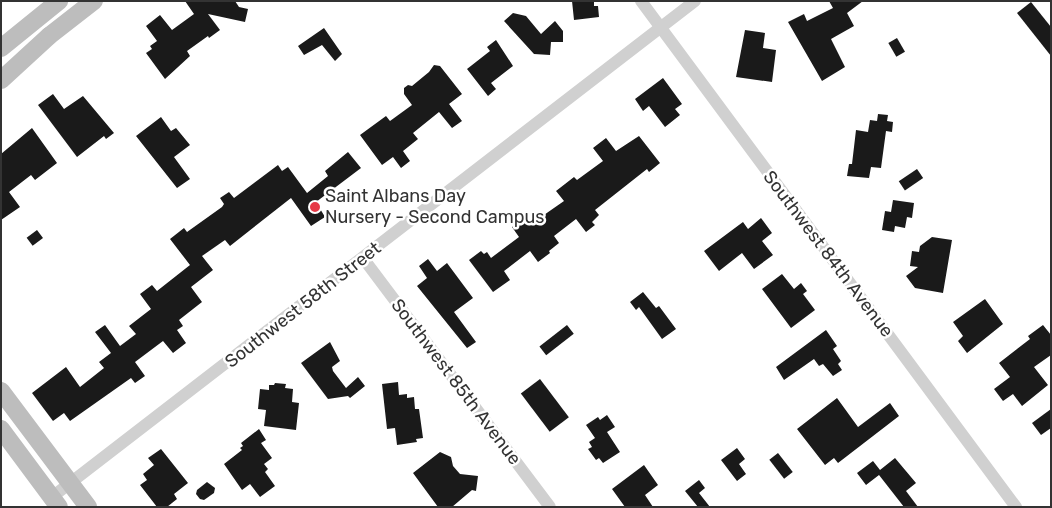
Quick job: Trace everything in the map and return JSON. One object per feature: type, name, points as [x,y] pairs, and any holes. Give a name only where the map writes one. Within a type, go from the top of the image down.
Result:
[{"type":"main road","points":[[1,48],[59,1]]},
{"type":"main road","points":[[1,80],[49,36],[94,1]]},
{"type":"main road","points":[[1,391],[88,507]]},
{"type":"main road","points":[[1,429],[56,502]]},
{"type":"street","name":"Southwest 84th Avenue","points":[[641,1],[1016,507]]},
{"type":"street","name":"Southwest 58th Street","points":[[56,502],[71,484],[695,1]]},
{"type":"street","name":"Southwest 85th Avenue","points":[[363,258],[550,507]]},
{"type":"building","points":[[185,1],[235,1],[239,7],[248,9],[245,22],[208,14],[220,30],[187,51],[190,56],[165,79],[146,53],[152,49],[150,46],[157,41],[146,26],[160,15],[172,30],[194,14]]},
{"type":"building","points":[[572,1],[594,1],[594,6],[598,6],[599,17],[574,20]]},
{"type":"building","points":[[829,1],[863,1],[847,13],[854,26],[831,39],[845,67],[822,81],[788,22],[804,14],[807,21],[833,8]]},
{"type":"building","points":[[1031,2],[1051,27],[1051,56],[1017,13]]},
{"type":"building","points":[[513,13],[526,16],[541,34],[555,21],[563,31],[563,42],[551,42],[550,55],[534,54],[504,21]]},
{"type":"building","points":[[324,28],[342,54],[335,61],[322,45],[304,55],[298,46]]},
{"type":"building","points":[[745,30],[765,33],[763,48],[776,50],[772,82],[736,77]]},
{"type":"building","points":[[897,38],[905,52],[896,57],[888,43]]},
{"type":"building","points":[[496,40],[513,66],[491,83],[496,89],[488,96],[467,69],[490,51],[487,47]]},
{"type":"building","points":[[434,65],[440,66],[462,94],[449,104],[462,121],[452,128],[439,112],[413,133],[418,139],[403,151],[410,161],[401,168],[393,157],[382,165],[360,135],[386,116],[390,121],[412,105],[404,94],[404,88],[408,85],[412,86],[429,72]]},
{"type":"building","points":[[663,78],[682,104],[675,109],[680,115],[665,127],[649,106],[643,111],[635,99]]},
{"type":"building","points":[[53,94],[64,109],[83,96],[114,133],[106,139],[104,136],[77,157],[38,105]]},
{"type":"building","points":[[878,114],[888,115],[887,121],[893,122],[892,132],[886,131],[881,168],[871,167],[869,178],[847,176],[849,164],[852,164],[856,130],[868,132],[870,120],[877,121]]},
{"type":"building","points":[[161,117],[171,131],[176,128],[190,145],[174,157],[190,179],[177,188],[136,136]]},
{"type":"building","points":[[32,128],[57,163],[35,180],[31,175],[9,192],[20,207],[1,220],[1,154]]},
{"type":"building","points":[[639,136],[660,163],[649,172],[647,169],[595,210],[599,215],[592,222],[595,225],[586,232],[576,219],[554,236],[559,243],[538,262],[530,251],[504,271],[510,280],[493,292],[469,260],[481,251],[484,254],[487,252],[491,258],[519,237],[512,227],[526,217],[531,224],[564,201],[556,191],[574,177],[577,180],[603,161],[593,148],[606,138],[616,151]]},
{"type":"building","points":[[348,152],[361,168],[316,202],[325,217],[311,226],[291,198],[230,246],[225,240],[202,256],[213,270],[191,287],[202,302],[179,320],[183,326],[177,330],[186,343],[173,353],[163,341],[135,362],[145,376],[135,383],[131,378],[70,421],[64,413],[53,421],[32,393],[66,367],[80,387],[104,368],[99,362],[111,353],[95,332],[105,325],[120,346],[136,334],[129,326],[151,309],[140,294],[152,285],[157,291],[190,265],[170,239],[184,228],[187,232],[222,207],[224,204],[220,198],[229,192],[234,198],[278,165],[282,171],[288,167],[307,193],[328,176],[325,171]]},
{"type":"building","points":[[917,169],[923,178],[905,190],[899,181]]},
{"type":"building","points":[[893,200],[914,203],[912,218],[907,217],[905,228],[895,226],[894,232],[882,230],[885,211],[891,212]]},
{"type":"building","points":[[761,218],[772,233],[762,241],[773,255],[754,269],[742,253],[719,271],[704,251],[743,222],[748,229]]},
{"type":"building","points":[[37,230],[43,238],[33,246],[27,238]]},
{"type":"building","points":[[932,237],[952,240],[943,293],[915,288],[906,276],[918,267],[910,266],[912,251],[919,252],[920,246]]},
{"type":"building","points":[[428,259],[437,271],[447,263],[473,298],[454,312],[476,342],[467,348],[417,286],[427,278],[419,266]]},
{"type":"building","points":[[782,274],[794,289],[801,283],[807,291],[803,294],[815,310],[791,328],[762,289]]},
{"type":"building","points":[[643,292],[656,308],[659,306],[676,329],[662,339],[639,307],[636,310],[630,302]]},
{"type":"building","points":[[985,299],[1003,324],[967,353],[958,341],[963,336],[953,322]]},
{"type":"building","points":[[567,325],[574,334],[546,355],[539,347]]},
{"type":"building","points":[[1043,325],[1051,335],[1051,355],[1034,367],[1048,385],[1022,406],[1013,394],[1003,401],[994,389],[1010,377],[999,363],[1030,339],[1028,336]]},
{"type":"building","points":[[826,330],[837,346],[833,349],[841,361],[838,364],[842,370],[833,376],[823,364],[819,366],[814,359],[784,380],[776,367]]},
{"type":"building","points":[[330,342],[340,361],[332,367],[333,371],[346,388],[358,377],[365,386],[350,398],[348,396],[328,399],[301,363]]},
{"type":"building","points":[[540,379],[569,417],[550,432],[521,393]]},
{"type":"building","points":[[398,382],[399,395],[407,394],[407,398],[414,397],[415,409],[419,409],[423,438],[416,439],[417,442],[397,445],[395,428],[387,429],[382,384]]},
{"type":"building","points":[[275,383],[286,384],[285,388],[293,389],[292,402],[299,403],[296,430],[264,426],[266,410],[258,409],[260,389],[269,390],[269,385],[274,385]]},
{"type":"building","points":[[837,398],[858,427],[890,403],[899,416],[838,463],[834,458],[825,465],[797,429]]},
{"type":"building","points":[[1051,409],[1051,428],[1041,435],[1032,423]]},
{"type":"building","points":[[607,415],[615,427],[607,432],[620,452],[603,463],[599,458],[596,460],[588,449],[592,447],[589,442],[595,438],[586,425],[598,417],[600,420]]},
{"type":"building","points":[[259,429],[266,440],[261,443],[272,458],[264,464],[268,469],[265,472],[275,486],[260,497],[250,484],[242,490],[224,464],[242,450],[240,448],[243,446],[241,443]]},
{"type":"building","points":[[737,448],[745,459],[739,464],[746,474],[737,481],[721,460]]},
{"type":"building","points":[[161,449],[188,483],[174,494],[177,499],[167,507],[157,507],[140,485],[147,480],[143,474],[154,465],[148,458]]},
{"type":"building","points":[[440,452],[451,457],[453,466],[460,474],[478,476],[476,491],[472,490],[452,507],[438,507],[413,473]]},
{"type":"building","points":[[778,453],[793,472],[784,479],[769,460]]},
{"type":"building","points":[[895,458],[916,483],[906,491],[918,507],[904,507],[879,475],[866,485],[857,473],[873,461],[880,470]]},
{"type":"building","points":[[644,465],[658,485],[645,495],[653,507],[625,507],[612,489]]},
{"type":"building","points":[[699,480],[705,488],[699,493],[710,507],[698,507],[685,491]]},
{"type":"building","points":[[207,482],[215,488],[214,493],[204,500],[200,499],[196,494],[197,490]]},
{"type":"place","name":"Saint Albans Day Nursery - Second Campus","points":[[315,207]]}]
